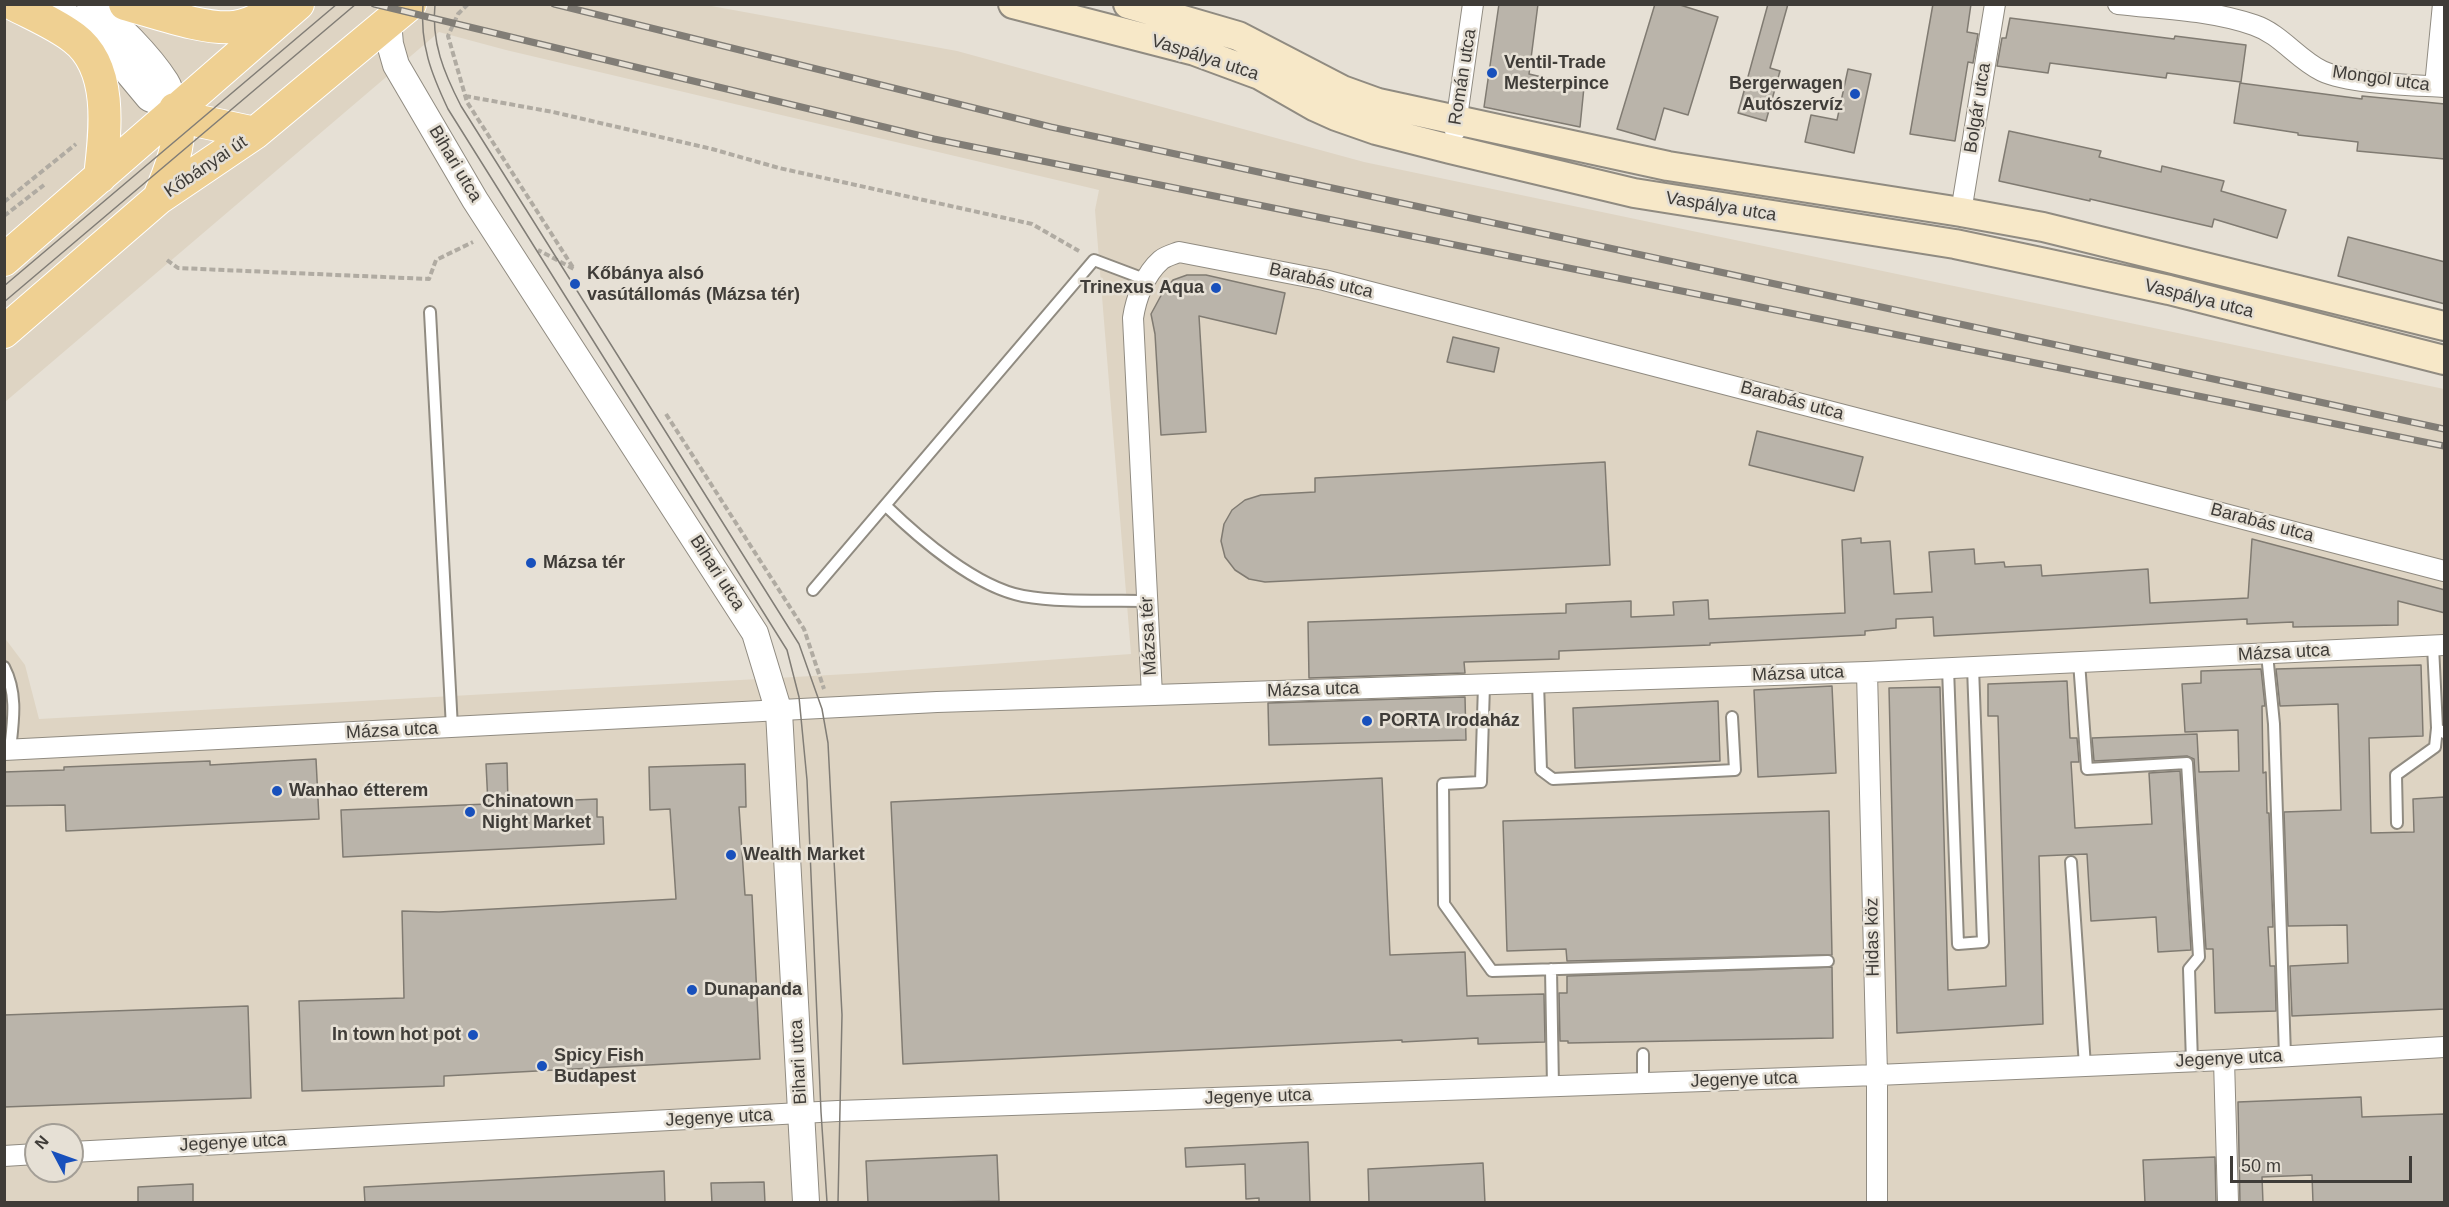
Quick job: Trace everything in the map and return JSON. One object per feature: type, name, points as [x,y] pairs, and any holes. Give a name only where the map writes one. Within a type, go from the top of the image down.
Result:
[{"type":"main road","points":[[13,4],[61,28],[88,52],[97,70],[105,117],[100,177]]},
{"type":"main road","points":[[125,4],[213,26],[234,27],[250,22],[285,4]]},
{"type":"main road","points":[[4,260],[298,4]]},
{"type":"main road","name":"Vaspálya utca","points":[[1128,4],[1238,36],[1342,90],[1378,102],[1668,166],[2043,227],[2445,326]]},
{"type":"main road","name":"Vaspálya utca","points":[[1014,5],[1195,51],[1260,75],[1336,116],[1376,130],[1450,149],[1634,193],[1955,244],[2169,290],[2445,360]]},
{"type":"main road","name":"Kőbányai út","points":[[4,332],[159,198],[255,133],[399,13]]},
{"type":"main road","points":[[175,110],[199,121],[255,133]]},
{"type":"main road","points":[[159,198],[178,139],[179,128],[175,110]]},
{"type":"main road","points":[[1826,223],[1831,192]]},
{"type":"main road","points":[[1955,244],[1961,212]]},
{"type":"street","points":[[21,4],[63,14],[84,25],[104,44],[149,98],[175,110]]},
{"type":"street","points":[[90,4],[103,12],[130,39],[168,84],[175,110]]},
{"type":"street","name":"Román utca","points":[[1450,149],[1458,119],[1473,4]]},
{"type":"street","name":"Bolgár utca","points":[[1961,212],[1995,4]]},
{"type":"street","name":"Mongol utca","points":[[2118,4],[2204,14],[2241,21],[2273,34],[2324,72],[2365,80],[2440,87]]},
{"type":"street","points":[[2440,87],[2443,4]]},
{"type":"street","name":"Bihari utca","points":[[399,13],[390,44],[396,65],[496,231],[755,633],[779,712],[806,1203]]},
{"type":"street","name":"Barabás utca","points":[[1147,280],[1161,260],[1179,252],[1323,280],[2445,570]]},
{"type":"street","name":"Mázsa tér","points":[[779,712],[937,702],[1152,695],[1133,318],[1137,297],[1147,280]]},
{"type":"street","name":"Mázsa utca","points":[[1152,695],[1867,672],[2439,645]]},
{"type":"street","name":"Hidas köz","points":[[1867,672],[1877,1203]]},
{"type":"street","name":"Mázsa utca","points":[[7,750],[779,712]]},
{"type":"street","name":"Jegenye utca","points":[[84,1151],[802,1113],[1876,1075],[2192,1062],[2445,1047]]},
{"type":"street","points":[[2224,1060],[2228,1203]]},
{"type":"street","points":[[4,1156],[24,1155]]},
{"type":"lane","points":[[813,590],[1094,260],[1147,280]]},
{"type":"lane","points":[[430,312],[452,728]]},
{"type":"lane","points":[[886,506],[911,530],[967,572],[993,586],[1021,596],[1041,598],[1147,601]]},
{"type":"lane","points":[[2397,823],[2396,775],[2435,747],[2441,731],[2439,645]]},
{"type":"lane","points":[[2267,654],[2274,724],[2285,1056]]},
{"type":"lane","points":[[2079,662],[2087,769],[2187,763],[2199,957],[2189,969],[2192,1062]]},
{"type":"lane","points":[[4,667],[13,690],[14,710],[7,750]]},
{"type":"lane","points":[[1948,668],[1958,944],[1983,942],[1973,667]]},
{"type":"lane","points":[[1538,683],[1541,770],[1553,778],[1735,770],[1732,717]]},
{"type":"lane","points":[[1484,684],[1481,782],[1443,784],[1444,903],[1492,971],[1828,961]]},
{"type":"lane","points":[[2071,862],[2085,1066]]},
{"type":"lane","points":[[1551,969],[1553,1087]]},
{"type":"lane","points":[[1643,1054],[1643,1083]]},
{"type":"path","points":[[468,4],[458,14],[448,36],[467,102],[574,269],[529,245]]},
{"type":"path","points":[[465,96],[553,112],[712,149],[779,168],[1032,224],[1094,260]]},
{"type":"path","points":[[4,202],[61,157],[105,117]]},
{"type":"path","points":[[167,260],[178,268],[429,279],[436,260],[496,231]]},
{"type":"path","points":[[666,414],[804,629],[831,709]]},
{"type":"shaded area","points":[[5,5],[706,5],[957,51],[1364,162],[2444,389],[2444,1202],[5,1202],[4,637],[25,665],[39,719],[866,673],[1131,654],[1095,210],[1099,190],[506,50],[439,32],[5,402]]},
{"type":"building","points":[[1499,4],[1538,4],[1529,74],[1584,87],[1580,127],[1484,107]]},
{"type":"building","points":[[1655,4],[1677,4],[1718,17],[1688,115],[1664,108],[1655,140],[1617,129]]},
{"type":"building","points":[[1768,4],[1788,4],[1770,68],[1780,71],[1766,121],[1738,113]]},
{"type":"building","points":[[1933,4],[1971,4],[1967,32],[1978,34],[1973,63],[1968,62],[1955,141],[1910,134]]},
{"type":"building","points":[[2010,18],[2174,39],[2175,36],[2246,45],[2241,82],[2167,73],[2166,78],[2050,63],[2048,73],[1997,66],[2002,38],[2006,38]]},
{"type":"building","name":"Bergerwagen Autószervíz","points":[[1848,69],[1871,74],[1854,153],[1805,142],[1811,115],[1837,120]]},
{"type":"building","points":[[2240,83],[2362,99],[2362,96],[2445,104],[2445,159],[2357,151],[2358,142],[2298,135],[2298,133],[2234,123]]},
{"type":"building","points":[[2009,131],[2101,151],[2099,157],[2161,172],[2162,166],[2224,181],[2221,191],[2286,210],[2277,238],[2214,219],[2212,227],[1999,181]]},
{"type":"building","points":[[2348,237],[2445,262],[2445,304],[2338,276]]},
{"type":"building","points":[[1187,275],[1206,275],[1285,293],[1276,334],[1199,316],[1206,432],[1161,435],[1155,334],[1151,314],[1164,290],[1173,280]]},
{"type":"building","points":[[1453,337],[1499,348],[1494,372],[1447,362]]},
{"type":"building","points":[[1757,431],[1863,457],[1854,491],[1749,465]]},
{"type":"building","points":[[1605,462],[1610,565],[1265,582],[1249,579],[1235,570],[1225,557],[1221,541],[1224,524],[1232,510],[1245,500],[1261,495],[1315,492],[1315,478]]},
{"type":"building","points":[[1861,538],[1861,543],[1890,541],[1894,594],[1932,592],[1929,552],[1974,549],[1975,564],[2004,562],[2005,567],[2041,565],[2042,576],[2148,569],[2150,603],[2248,598],[2252,539],[2445,590],[2445,613],[2398,601],[2398,625],[2293,627],[2293,622],[2247,624],[2247,619],[1934,636],[1933,617],[1896,619],[1896,628],[1865,631],[1865,635],[1710,643],[1710,645],[1559,651],[1559,659],[1464,662],[1465,673],[1309,678],[1308,622],[1566,613],[1566,604],[1631,601],[1631,617],[1674,615],[1673,602],[1708,600],[1709,619],[1845,613],[1842,540]]},
{"type":"building","points":[[2421,665],[2423,736],[2369,738],[2371,833],[2414,832],[2413,799],[2445,797],[2445,1009],[2292,1016],[2290,966],[2348,963],[2347,925],[2288,926],[2284,812],[2341,810],[2338,704],[2280,706],[2276,669]]},
{"type":"building","points":[[2261,669],[2265,706],[2262,706],[2263,773],[2266,772],[2267,813],[2269,813],[2273,927],[2268,927],[2270,966],[2275,966],[2276,1011],[2215,1013],[2213,949],[2206,949],[2194,759],[2187,756],[2094,761],[2092,738],[2197,734],[2199,772],[2239,771],[2238,730],[2185,732],[2182,684],[2201,683],[2201,671]]},
{"type":"building","points":[[2067,681],[2070,738],[2077,738],[2079,762],[2071,762],[2075,828],[2152,824],[2149,773],[2180,771],[2191,950],[2158,952],[2156,917],[2091,921],[2087,854],[2039,856],[2043,1024],[1897,1033],[1889,688],[1940,687],[1948,990],[2006,986],[1998,716],[1988,716],[1988,684]]},
{"type":"building","points":[[1832,686],[1836,773],[1758,777],[1754,690]]},
{"type":"building","name":"PORTA Irodaház","points":[[1465,697],[1466,740],[1269,745],[1268,703]]},
{"type":"building","points":[[1718,701],[1720,761],[1575,768],[1573,708]]},
{"type":"building","points":[[316,759],[319,819],[66,831],[65,805],[4,806],[4,772],[64,770],[64,767],[210,761],[210,765]]},
{"type":"building","points":[[507,763],[508,803],[597,799],[597,817],[603,817],[604,844],[343,857],[341,810],[488,804],[486,764]]},
{"type":"building","points":[[745,764],[746,807],[739,807],[745,895],[752,895],[760,1059],[444,1076],[444,1086],[302,1091],[299,1001],[404,998],[402,911],[439,912],[676,899],[670,809],[650,810],[649,767]]},
{"type":"building","points":[[1382,778],[1390,955],[1465,952],[1467,996],[1544,994],[1545,1042],[1478,1044],[1478,1038],[1402,1042],[1402,1040],[903,1064],[891,802]]},
{"type":"building","points":[[1829,811],[1832,955],[1567,961],[1566,949],[1507,951],[1503,821]]},
{"type":"building","points":[[1832,967],[1833,1038],[1568,1043],[1568,1041],[1560,1041],[1559,993],[1567,993],[1567,976]]},
{"type":"building","points":[[248,1006],[251,1098],[4,1107],[4,1015]]},
{"type":"building","points":[[2361,1097],[2362,1117],[2444,1114],[2445,1203],[2313,1203],[2312,1175],[2262,1177],[2263,1203],[2240,1203],[2238,1102]]},
{"type":"building","points":[[1308,1142],[1310,1203],[1259,1203],[1259,1198],[1246,1199],[1245,1164],[1186,1167],[1185,1148]]},
{"type":"building","points":[[997,1155],[999,1201],[868,1203],[866,1161]]},
{"type":"building","points":[[2215,1157],[2216,1203],[2145,1203],[2143,1160]]},
{"type":"building","points":[[1483,1163],[1485,1203],[1369,1203],[1368,1169]]},
{"type":"building","points":[[664,1171],[665,1203],[365,1203],[364,1187]]},
{"type":"building","points":[[764,1182],[765,1203],[712,1203],[711,1183]]},
{"type":"building","points":[[193,1184],[193,1203],[138,1203],[138,1187]]},
{"type":"tram line","points":[[4,286],[337,4]]},
{"type":"tram line","points":[[4,302],[356,4]]},
{"type":"tram line","points":[[423,4],[425,46],[436,83],[448,109],[787,650],[799,697],[807,780],[827,1202]]},
{"type":"tram line","points":[[435,4],[435,31],[440,57],[461,106],[799,644],[822,709],[828,743],[842,1015],[838,1202]]},
{"type":"railway","points":[[374,4],[934,139],[2444,446]]},
{"type":"railway","points":[[554,4],[1051,127],[2444,429]]},
{"type":"place","name":"Ventil-Trade Mesterpince","points":[[1492,73]]},
{"type":"place","name":"Bergerwagen Autószervíz","points":[[1855,94]]},
{"type":"place","name":"Kőbánya alsó vasútállomás (Mázsa tér)","points":[[575,284]]},
{"type":"place","name":"Trinexus Aqua","points":[[1216,288]]},
{"type":"place","name":"Mázsa tér","points":[[531,563]]},
{"type":"place","name":"PORTA Irodaház","points":[[1367,721]]},
{"type":"place","name":"Wanhao étterem","points":[[277,791]]},
{"type":"place","name":"Chinatown Night Market","points":[[470,812]]},
{"type":"place","name":"Wealth Market","points":[[731,855]]},
{"type":"place","name":"Dunapanda","points":[[692,990]]},
{"type":"place","name":"In town hot pot","points":[[473,1035]]},
{"type":"place","name":"Spicy Fish Budapest","points":[[542,1066]]}]
